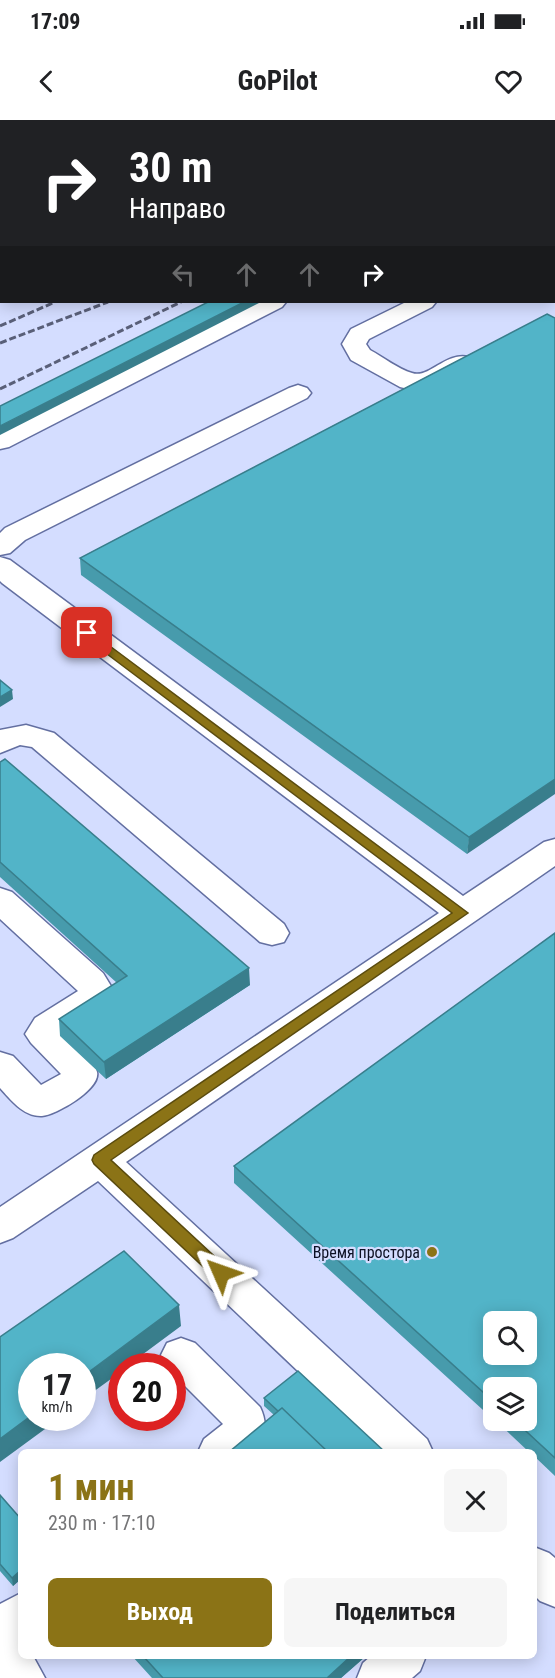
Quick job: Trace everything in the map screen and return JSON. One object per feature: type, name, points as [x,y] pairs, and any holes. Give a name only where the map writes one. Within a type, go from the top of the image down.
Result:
[{"type":"lane","points":[[0,441],[272,303]]},
{"type":"lane","points":[[422,303],[360,334],[354,344],[360,355],[409,382],[428,380],[485,350]]},
{"type":"lane","points":[[0,547],[15,534],[298,393]]},
{"type":"lane","points":[[0,566],[462,913]]},
{"type":"lane","points":[[0,743],[10,737],[31,734],[43,740],[272,933]]},
{"type":"lane","points":[[0,1227],[555,850]]},
{"type":"lane","points":[[0,900],[91,982],[97,991],[92,999],[47,1027],[43,1034],[79,1070],[78,1082],[41,1102],[34,1100],[0,1066]]},
{"type":"lane","points":[[100,1160],[409,1449]]},
{"type":"lane","points":[[186,1360],[246,1420],[244,1431],[223,1449]]},
{"type":"lane","points":[[537,1569],[555,1586]]},
{"type":"lane","points":[[0,1631],[18,1616]]},
{"type":"lane","points":[[0,1650],[23,1678]]},
{"type":"lane","points":[[379,1678],[401,1659]]},
{"type":"building","points":[[206,303],[242,303],[0,426],[0,406]]},
{"type":"building","points":[[547,314],[555,318],[555,779],[469,837],[80,558]]},
{"type":"building","points":[[0,680],[12,690],[0,697]]},
{"type":"building","points":[[5,759],[249,968],[104,1062],[59,1019],[127,976],[0,862],[0,762]]},
{"type":"building","name":"Время простора","points":[[555,933],[555,1458],[526,1431],[537,1431],[537,1377],[483,1377],[483,1392],[234,1166]]},
{"type":"building","points":[[124,1251],[179,1305],[114,1353],[108,1353],[108,1358],[96,1367],[96,1353],[18,1353],[18,1426],[0,1439],[0,1337]]},
{"type":"building","points":[[298,1371],[382,1449],[325,1449],[282,1408],[278,1411],[264,1398]]},
{"type":"building","points":[[282,1408],[325,1449],[233,1449]]},
{"type":"building","points":[[0,1495],[18,1516],[18,1573],[12,1578],[0,1564]]},
{"type":"building","points":[[146,1659],[348,1659],[327,1678],[163,1678]]},
{"type":"railway","points":[[0,326],[53,303]]},
{"type":"railway","points":[[0,343],[105,303]]},
{"type":"railway","points":[[0,389],[179,303]]},
{"type":"place","name":"Время простора","points":[[432,1252]]},
{"type":"route","points":[[87,633],[462,913],[100,1160],[221,1273]]}]
